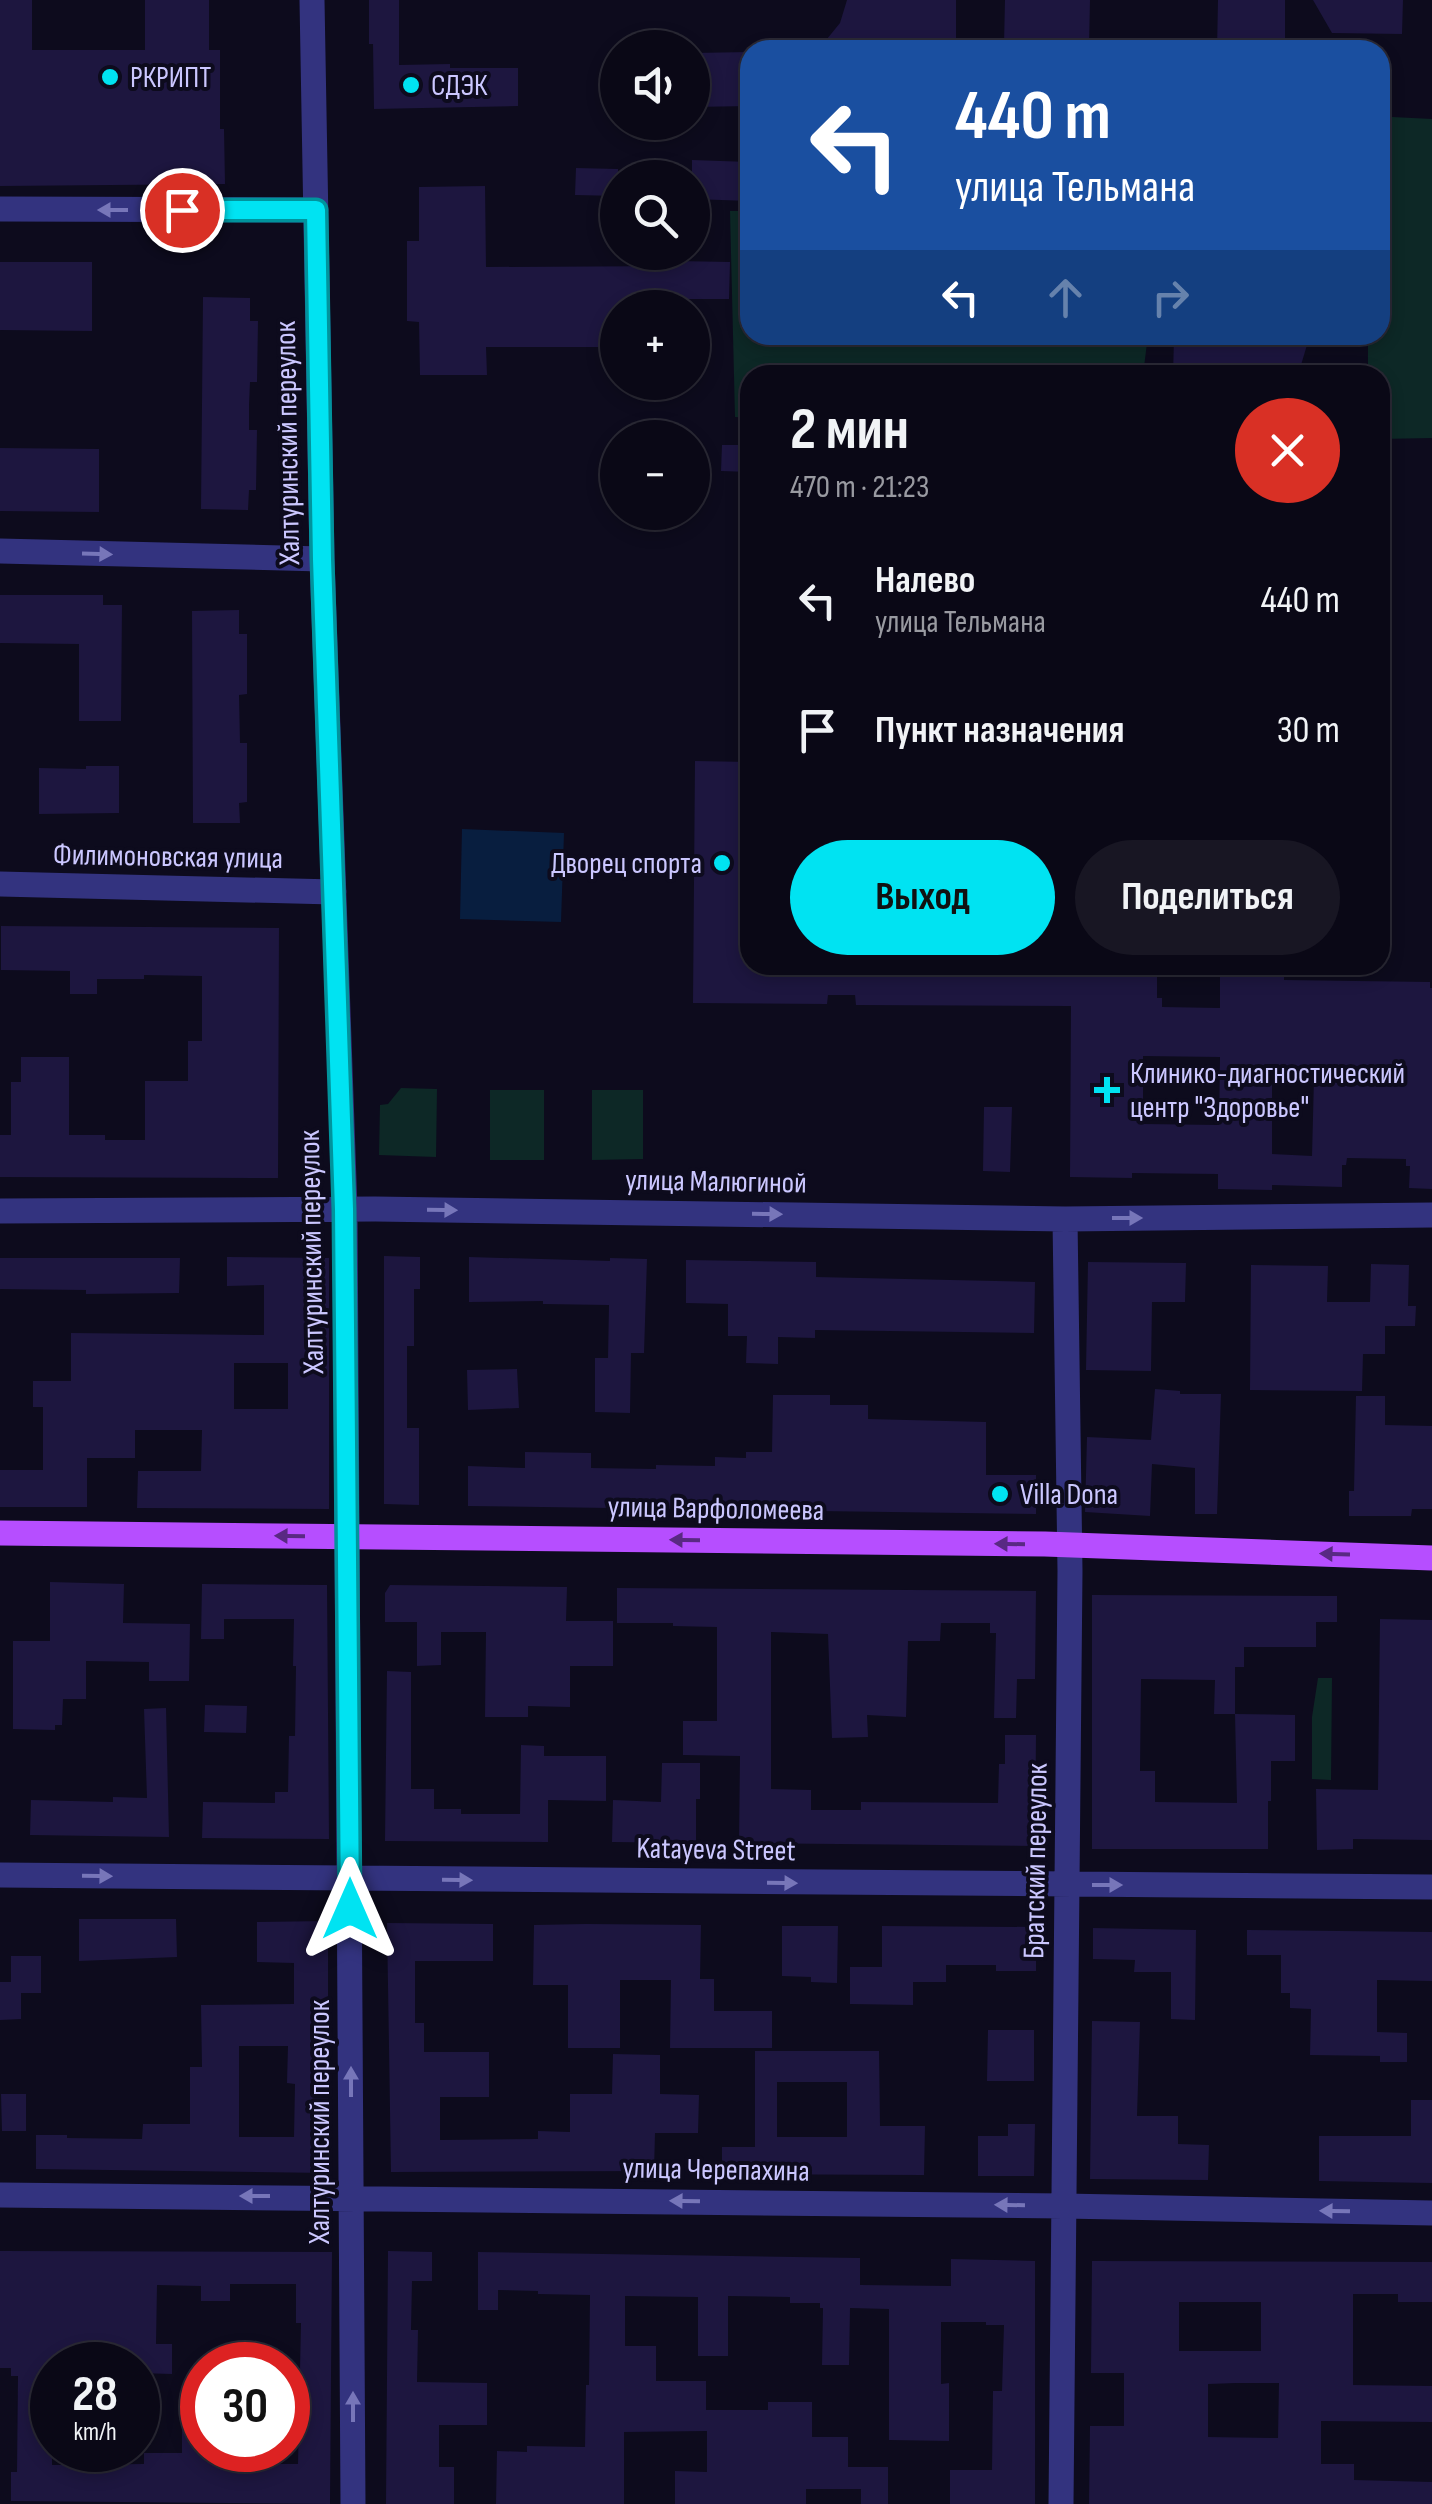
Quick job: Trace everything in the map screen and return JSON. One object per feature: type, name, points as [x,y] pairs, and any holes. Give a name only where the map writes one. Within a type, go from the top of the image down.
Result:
[{"type":"main road","name":"улица Варфоломеева","points":[[0,1533],[1070,1545],[1432,1558]]},
{"type":"street","name":"Халтуринский переулок","points":[[312,0],[322,559],[344,1209],[353,2504]]},
{"type":"street","points":[[0,209],[316,210]]},
{"type":"street","points":[[0,551],[322,559]]},
{"type":"street","name":"Филимоновская улица","points":[[0,884],[334,892]]},
{"type":"street","name":"улица Малюгиной","points":[[0,1211],[344,1209],[1064,1219],[1432,1216]]},
{"type":"street","name":"Братский переулок","points":[[1061,2504],[1070,1545],[1064,1219]]},
{"type":"street","name":"Katayeva Street","points":[[0,1875],[1432,1887]]},
{"type":"street","name":"улица Черепахина","points":[[0,2194],[1432,2213]]},
{"type":"green space","points":[[1390,119],[1432,119],[1432,438],[1390,439],[1390,365],[1368,365],[1368,345],[1390,345]]},
{"type":"green space","points":[[730,211],[740,211],[740,345],[1147,345],[1144,365],[740,365],[740,417],[735,417]]},
{"type":"green space","points":[[401,1088],[437,1089],[436,1157],[379,1155],[380,1105],[388,1104]]},
{"type":"green space","points":[[490,1090],[544,1090],[544,1160],[490,1160]]},
{"type":"green space","points":[[592,1090],[643,1090],[643,1159],[592,1160]]},
{"type":"green space","points":[[1318,1678],[1332,1678],[1331,1780],[1312,1779],[1312,1717]]},
{"type":"water","points":[[462,829],[564,833],[561,922],[460,919]]},
{"type":"building","points":[[0,0],[32,0],[32,50],[145,50],[145,0],[209,0],[209,50],[220,50],[225,184],[0,186]]},
{"type":"building","points":[[369,0],[399,0],[399,65],[518,68],[518,106],[374,109]]},
{"type":"building","points":[[847,0],[956,0],[956,40],[826,40],[840,23]]},
{"type":"building","points":[[1005,0],[1090,0],[1089,40],[1004,40]]},
{"type":"building","points":[[1218,0],[1285,0],[1285,40],[1217,40]]},
{"type":"building","points":[[1313,0],[1403,0],[1402,34],[1332,33]]},
{"type":"building","points":[[740,52],[740,106],[710,107],[710,53]]},
{"type":"building","points":[[710,161],[740,162],[740,201],[710,200]]},
{"type":"building","points":[[576,168],[600,169],[600,196],[575,195]]},
{"type":"building","points":[[485,186],[486,267],[710,270],[710,262],[730,262],[729,299],[710,299],[710,290],[600,290],[600,347],[486,347],[487,375],[420,375],[419,322],[407,321],[407,241],[419,241],[419,187]]},
{"type":"building","points":[[0,262],[92,262],[92,331],[0,330]]},
{"type":"building","points":[[203,297],[250,298],[250,321],[258,321],[257,382],[250,382],[249,405],[249,430],[257,430],[256,490],[249,490],[248,510],[201,509]]},
{"type":"building","points":[[1174,345],[1307,345],[1301,365],[1173,365]]},
{"type":"building","points":[[722,445],[740,445],[740,472],[721,471]]},
{"type":"building","points":[[0,448],[99,449],[99,512],[0,511]]},
{"type":"building","points":[[0,595],[103,595],[103,605],[122,605],[121,721],[79,721],[79,644],[0,643]]},
{"type":"building","points":[[239,610],[239,634],[247,634],[247,694],[239,695],[240,743],[247,743],[247,802],[239,803],[240,823],[193,823],[192,611]]},
{"type":"building","points":[[695,761],[740,762],[740,975],[1157,975],[1157,998],[1162,998],[1162,1007],[1220,1008],[1220,975],[1430,982],[1432,1189],[1409,1188],[1410,1166],[1406,1166],[1406,1159],[1347,1158],[1346,1165],[1342,1165],[1342,1187],[1272,1185],[1272,1190],[1218,1189],[1218,1174],[1070,1177],[1071,1006],[856,1005],[855,995],[828,995],[827,1004],[693,1003]],"holes":[[[1143,1056],[1220,1057],[1219,1125],[1143,1124]],[[1272,1077],[1314,1078],[1312,1156],[1272,1154]]]},
{"type":"building","points":[[119,766],[119,813],[39,814],[39,768]]},
{"type":"building","points":[[1,926],[279,928],[278,1178],[0,1177],[0,1135],[11,1135],[11,1082],[21,1082],[21,1057],[69,1057],[69,1135],[145,1140],[145,1081],[188,1081],[188,1041],[202,1041],[202,976],[97,979],[97,994],[70,994],[70,971],[1,970]]},
{"type":"building","points":[[984,1107],[1012,1107],[1010,1172],[983,1171]]},
{"type":"building","points":[[384,1256],[420,1257],[420,1289],[414,1289],[414,1346],[407,1346],[407,1428],[419,1428],[419,1505],[384,1504]]},
{"type":"building","points":[[227,1257],[329,1258],[329,1509],[137,1508],[138,1471],[201,1471],[202,1430],[135,1430],[135,1458],[87,1458],[87,1507],[0,1507],[0,1470],[43,1470],[43,1407],[33,1407],[33,1381],[71,1381],[71,1333],[264,1335],[264,1285],[227,1286]],"holes":[[[234,1363],[288,1363],[288,1409],[234,1409]]]},
{"type":"building","points":[[469,1257],[647,1259],[644,1353],[631,1353],[630,1413],[595,1412],[595,1358],[608,1358],[609,1305],[469,1302]]},
{"type":"building","points":[[0,1258],[180,1258],[179,1293],[86,1294],[86,1290],[0,1289]]},
{"type":"building","points":[[686,1260],[816,1262],[816,1277],[1035,1282],[1034,1333],[815,1330],[815,1338],[778,1337],[778,1364],[746,1363],[747,1336],[728,1336],[728,1304],[686,1303]]},
{"type":"building","points":[[1088,1262],[1186,1263],[1185,1302],[1152,1302],[1151,1371],[1086,1370]]},
{"type":"building","points":[[1371,1264],[1409,1265],[1408,1306],[1416,1306],[1415,1326],[1385,1326],[1385,1354],[1363,1354],[1362,1391],[1250,1390],[1251,1265],[1328,1266],[1327,1302],[1370,1302]]},
{"type":"building","points":[[517,1369],[519,1408],[468,1410],[467,1370]]},
{"type":"building","points":[[1155,1389],[1180,1394],[1221,1394],[1217,1514],[1195,1514],[1195,1468],[1152,1464],[1150,1516],[1085,1512],[1087,1437],[1151,1440]]},
{"type":"building","points":[[773,1395],[830,1395],[830,1405],[868,1405],[868,1419],[986,1422],[986,1475],[1036,1475],[1036,1514],[468,1506],[468,1466],[525,1468],[525,1452],[591,1453],[591,1468],[656,1469],[656,1465],[715,1466],[715,1457],[746,1458],[746,1452],[772,1452]]},
{"type":"building","points":[[1356,1396],[1385,1396],[1385,1425],[1432,1426],[1432,1509],[1412,1509],[1411,1516],[1349,1516],[1349,1491],[1354,1491]]},
{"type":"building","points":[[50,1582],[124,1584],[123,1623],[190,1624],[189,1681],[149,1681],[149,1662],[86,1661],[86,1699],[63,1699],[62,1725],[55,1725],[55,1730],[13,1729],[13,1641],[50,1641]]},
{"type":"building","points":[[202,1584],[327,1585],[329,1839],[202,1838],[203,1802],[275,1803],[275,1792],[288,1792],[289,1736],[295,1736],[296,1666],[294,1619],[224,1619],[224,1639],[201,1639]]},
{"type":"building","points":[[390,1585],[567,1587],[566,1621],[613,1621],[613,1666],[570,1666],[570,1707],[528,1706],[528,1717],[485,1717],[486,1632],[441,1632],[441,1665],[417,1666],[417,1622],[385,1622],[385,1593]]},
{"type":"building","points":[[617,1588],[1036,1591],[1035,1679],[1017,1679],[1016,1718],[994,1718],[996,1633],[990,1633],[990,1623],[941,1623],[940,1641],[908,1641],[906,1717],[867,1715],[868,1737],[832,1738],[828,1634],[771,1632],[771,1789],[811,1790],[811,1810],[861,1810],[861,1802],[998,1803],[1005,1735],[1036,1735],[1035,1846],[739,1843],[740,1756],[683,1755],[683,1721],[717,1721],[717,1627],[617,1623]]},
{"type":"building","points":[[1092,1595],[1337,1596],[1337,1622],[1316,1622],[1316,1647],[1244,1647],[1244,1667],[1235,1667],[1235,1714],[1295,1715],[1295,1761],[1271,1761],[1268,1849],[1092,1849]],"holes":[[[1141,1679],[1215,1680],[1214,1714],[1235,1714],[1237,1803],[1155,1802],[1155,1771],[1140,1771]]]},
{"type":"building","points":[[1380,1619],[1432,1620],[1432,1840],[1353,1839],[1353,1849],[1317,1850],[1316,1789],[1378,1790]]},
{"type":"building","points":[[387,1671],[411,1672],[411,1789],[434,1789],[434,1809],[461,1809],[461,1814],[520,1814],[521,1745],[544,1746],[544,1756],[606,1756],[606,1801],[548,1800],[548,1842],[385,1841]]},
{"type":"building","points":[[205,1705],[247,1706],[246,1733],[204,1732]]},
{"type":"building","points":[[166,1708],[169,1837],[30,1835],[31,1800],[113,1802],[113,1797],[147,1798],[144,1709]]},
{"type":"building","points":[[662,1763],[700,1763],[696,1843],[612,1842],[613,1800],[661,1802]]},
{"type":"building","points":[[79,1919],[176,1919],[177,1957],[79,1961]]},
{"type":"building","points":[[328,1921],[328,2173],[36,2169],[36,2135],[142,2139],[143,2124],[190,2124],[190,2067],[202,2067],[201,2005],[294,2004],[294,1963],[257,1962],[257,1922]],"holes":[[[239,2046],[288,2046],[287,2083],[295,2084],[294,2137],[239,2137]]]},
{"type":"building","points":[[387,1923],[493,1924],[493,1961],[415,1961],[415,2023],[424,2023],[424,2052],[489,2052],[489,2097],[440,2097],[440,2140],[538,2139],[538,2131],[570,2132],[570,2094],[612,2094],[613,2054],[660,2055],[660,2094],[699,2095],[698,2133],[655,2133],[654,2171],[391,2172]]},
{"type":"building","points":[[534,1925],[701,1925],[700,1979],[714,1979],[714,2011],[772,2011],[772,2048],[670,2048],[671,1980],[620,1980],[620,2048],[568,2048],[568,1985],[533,1985]]},
{"type":"building","points":[[782,1926],[838,1926],[837,1983],[782,1976]]},
{"type":"building","points":[[882,1926],[1036,1927],[1036,1971],[996,1971],[996,1965],[946,1965],[946,1982],[913,1982],[913,2005],[850,2004],[850,1967],[882,1967]]},
{"type":"building","points":[[1093,1928],[1196,1930],[1195,2020],[1171,2019],[1171,1972],[1134,1972],[1135,1960],[1093,1959]]},
{"type":"building","points":[[1247,1930],[1432,1932],[1432,1981],[1377,1980],[1377,2032],[1407,2033],[1407,2062],[1380,2062],[1380,2056],[1310,2055],[1311,2009],[1290,2008],[1290,1993],[1281,1993],[1281,1955],[1247,1955]]},
{"type":"building","points":[[11,1956],[41,1956],[41,1993],[21,1993],[21,2019],[0,2020],[0,1982],[11,1982]]},
{"type":"building","points":[[1092,2021],[1140,2022],[1137,2116],[1178,2116],[1178,2144],[1209,2145],[1208,2180],[1090,2179]]},
{"type":"building","points":[[988,2030],[1034,2030],[1034,2081],[987,2081]]},
{"type":"building","points":[[755,2051],[879,2051],[880,2126],[925,2126],[924,2175],[722,2174],[722,2147],[755,2147]],"holes":[[[777,2082],[847,2082],[847,2137],[777,2137]]]},
{"type":"building","points":[[1,2094],[26,2094],[26,2131],[2,2131]]},
{"type":"building","points":[[1411,2100],[1432,2100],[1432,2183],[1319,2181],[1319,2136],[1411,2136]]},
{"type":"building","points":[[1008,2124],[1035,2124],[1034,2176],[978,2176],[978,2136],[1008,2136]]},
{"type":"building","points":[[0,2251],[332,2252],[330,2504],[11,2501],[11,2472],[17,2472],[18,2376],[11,2376],[11,2368],[0,2368]],"holes":[[[230,2284],[296,2284],[296,2323],[301,2323],[301,2342],[310,2342],[310,2472],[180,2472],[180,2453],[160,2453],[160,2472],[30,2472],[30,2342],[156,2342],[157,2285],[201,2286],[201,2301],[230,2301]]]},
{"type":"building","points":[[388,2251],[432,2252],[432,2281],[412,2281],[411,2330],[418,2330],[417,2382],[487,2383],[487,2425],[439,2425],[439,2467],[454,2467],[454,2504],[386,2504]]},
{"type":"building","points":[[478,2252],[860,2258],[860,2285],[951,2286],[951,2259],[1035,2261],[1035,2504],[950,2504],[950,2470],[992,2470],[993,2391],[1002,2391],[1004,2325],[941,2322],[941,2384],[949,2383],[949,2441],[889,2440],[889,2309],[850,2308],[849,2365],[822,2365],[820,2303],[790,2303],[790,2297],[728,2296],[728,2356],[698,2356],[698,2297],[625,2296],[625,2346],[656,2346],[656,2381],[706,2381],[706,2410],[768,2410],[768,2402],[812,2402],[812,2437],[848,2437],[848,2467],[888,2467],[888,2504],[861,2504],[861,2489],[806,2489],[806,2504],[675,2504],[675,2471],[707,2472],[707,2431],[624,2432],[624,2504],[496,2504],[497,2451],[527,2452],[527,2446],[585,2447],[590,2295],[498,2290],[498,2310],[478,2310]]},
{"type":"building","points":[[1092,2261],[1432,2262],[1432,2302],[1398,2302],[1398,2294],[1353,2294],[1353,2385],[1432,2386],[1432,2422],[1321,2421],[1321,2464],[1354,2464],[1354,2480],[1432,2482],[1432,2504],[1089,2504],[1090,2426],[1124,2426],[1124,2373],[1091,2373]],"holes":[[[1179,2302],[1261,2302],[1261,2351],[1179,2351]],[[1279,2383],[1278,2438],[1208,2437],[1208,2384]]]},
{"type":"building","points":[[160,2344],[172,2344],[172,2374],[160,2374]]},
{"type":"place","name":"РКРИПТ","points":[[110,77]]},
{"type":"place","name":"СДЭК","points":[[411,85]]},
{"type":"place","name":"Дворец спорта","points":[[722,863]]},
{"type":"place","name":"Клинико-диагностический центр \"Здоровье\"","points":[[1107,1090]]},
{"type":"place","name":"Villa Dona","points":[[1000,1494]]},
{"type":"route","points":[[182,210],[316,210],[322,559],[344,1209],[350,1909]]}]
